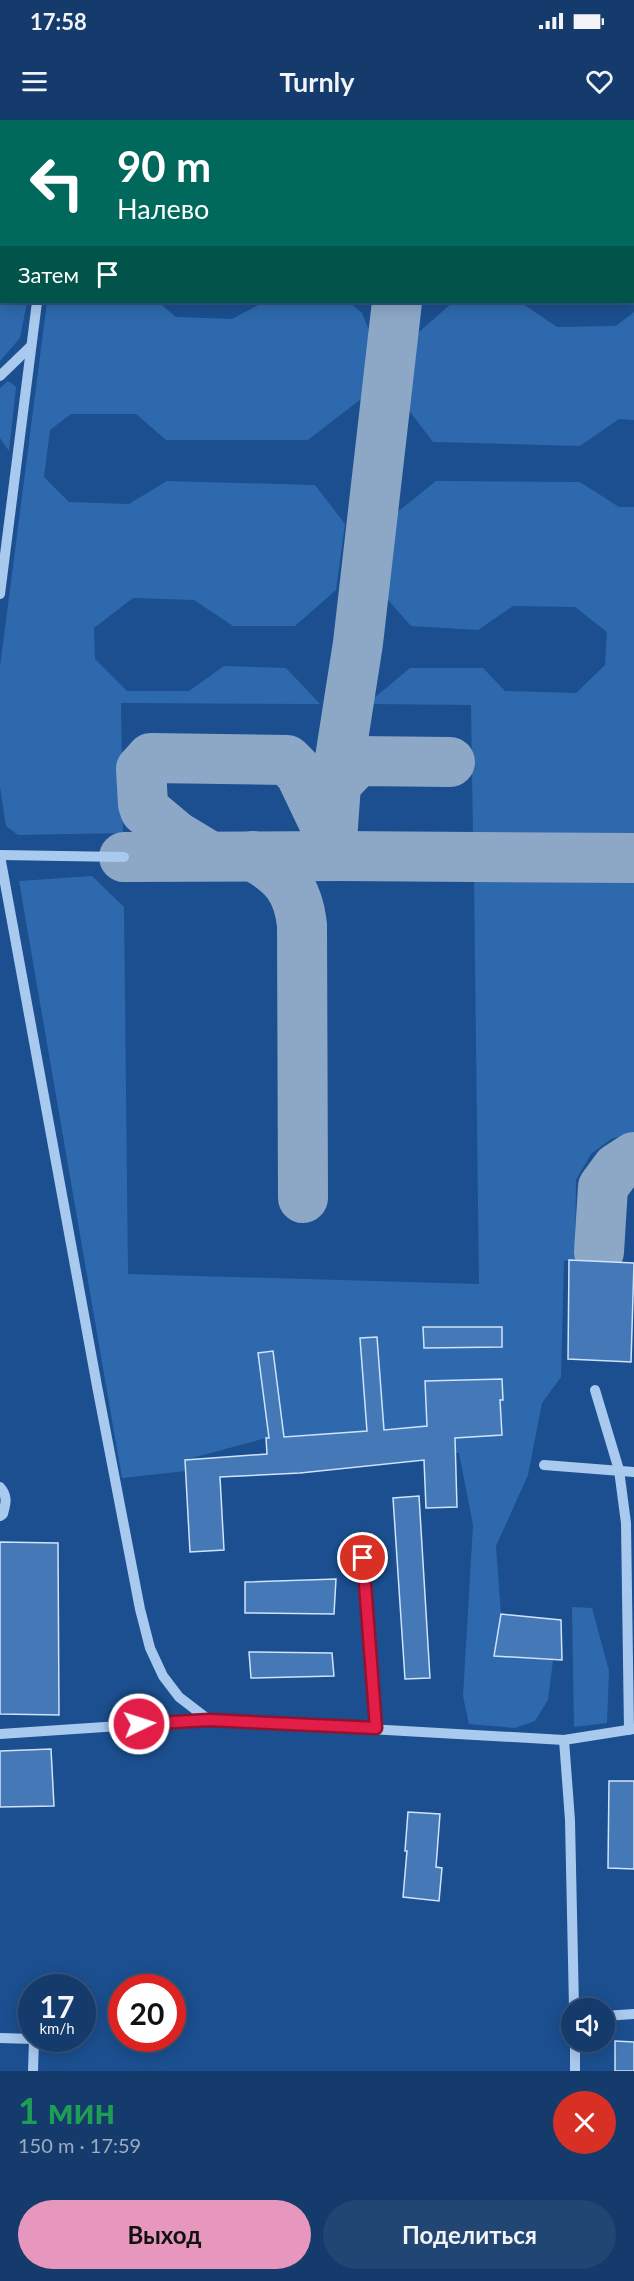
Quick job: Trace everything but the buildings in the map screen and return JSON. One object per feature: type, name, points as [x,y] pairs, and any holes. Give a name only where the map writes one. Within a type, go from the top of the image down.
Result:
[{"type":"street","points":[[0,594],[37,303]]},
{"type":"street","points":[[0,376],[31,346]]},
{"type":"street","points":[[124,857],[0,855],[140,1609],[150,1648],[163,1676],[179,1696],[209,1720]]},
{"type":"street","points":[[0,1734],[209,1720],[564,1740],[631,1730],[626,1523],[619,1470],[595,1390]]},
{"type":"street","points":[[543,1465],[634,1472]]},
{"type":"street","points":[[0,1487],[5,1493],[6,1502],[3,1514],[0,1516]]},
{"type":"street","points":[[363,1558],[376,1728]]},
{"type":"street","points":[[564,1740],[570,1820],[574,1998]]},
{"type":"street","points":[[615,2015],[634,2014]]},
{"type":"street","points":[[0,2038],[18,2039]]},
{"type":"street","points":[[33,2071],[34,2052]]},
{"type":"street","points":[[575,2052],[575,2071]]},
{"type":"shaded area","points":[[0,303],[27,303],[20,338],[0,361]]},
{"type":"shaded area","points":[[47,303],[159,303],[176,317],[232,319],[262,303],[350,303],[362,313],[371,335],[361,399],[308,440],[166,440],[136,414],[71,414],[50,430],[44,477],[69,502],[129,504],[167,481],[315,485],[345,524],[336,590],[295,626],[233,626],[194,600],[133,598],[94,628],[95,659],[127,691],[189,691],[224,666],[286,668],[320,704],[121,703],[123,833],[18,835],[6,826],[0,787],[0,667]]},
{"type":"shaded area","points":[[452,303],[521,303],[557,327],[616,326],[634,312],[634,420],[619,419],[580,446],[433,442],[404,404],[411,339]]},
{"type":"shaded area","points":[[8,381],[16,387],[9,451],[0,438],[0,388]]},
{"type":"shaded area","points":[[436,481],[580,482],[619,507],[634,507],[634,836],[473,836],[471,705],[367,704],[410,668],[483,668],[505,691],[576,693],[605,665],[607,632],[575,607],[513,606],[478,630],[411,626],[381,592],[389,519]]},
{"type":"shaded area","points":[[92,876],[124,907],[128,1274],[479,1284],[474,880],[634,879],[634,1132],[611,1139],[591,1154],[576,1180],[575,1260],[564,1261],[561,1377],[542,1403],[528,1475],[496,1546],[501,1614],[494,1656],[553,1660],[548,1700],[535,1721],[515,1728],[469,1724],[463,1696],[473,1525],[459,1453],[424,1451],[411,1428],[266,1438],[185,1460],[186,1471],[122,1478],[19,881]]},
{"type":"shaded area","points":[[572,1607],[592,1608],[609,1671],[607,1723],[574,1727]]},
{"type":"taxiway","points":[[124,857],[340,856],[332,841],[336,784],[358,643],[397,303]]},
{"type":"taxiway","points":[[209,856],[176,836],[145,810],[141,769],[151,758],[287,760],[300,773],[331,838]]},
{"type":"taxiway","points":[[336,784],[358,761],[450,762]]},
{"type":"taxiway","points":[[253,856],[264,862],[288,883],[297,901],[302,925],[303,1198]]},
{"type":"taxiway","points":[[340,856],[634,858]]},
{"type":"taxiway","points":[[599,1252],[603,1187],[617,1168],[634,1157]]},
{"type":"route","points":[[139,1724],[209,1720],[376,1728],[363,1558]]}]
